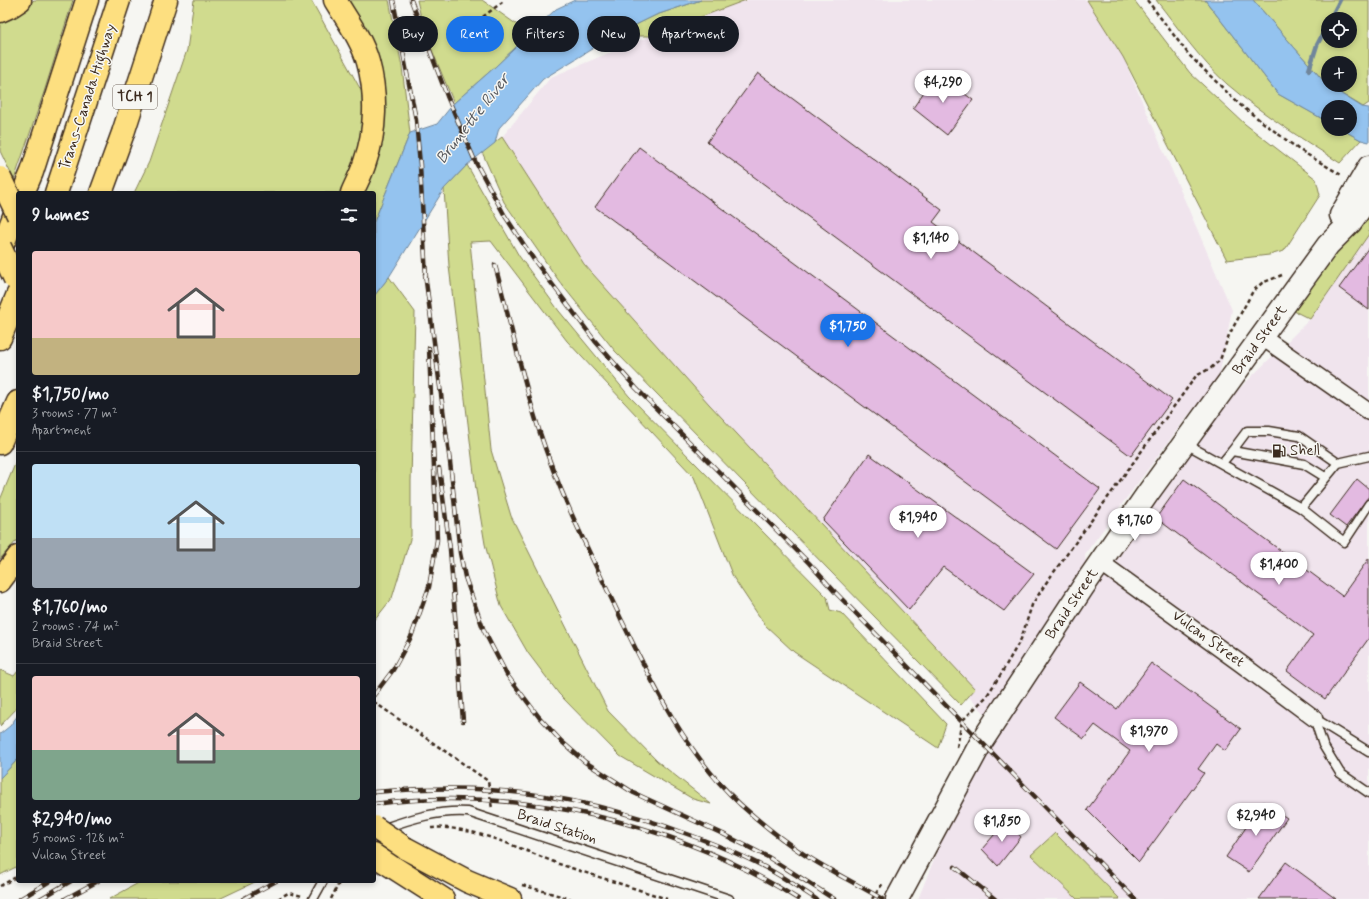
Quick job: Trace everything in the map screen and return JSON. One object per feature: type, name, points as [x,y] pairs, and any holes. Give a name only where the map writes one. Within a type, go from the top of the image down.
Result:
[{"type":"main road","points":[[0,11],[20,0]]},
{"type":"main road","points":[[24,191],[87,0]]},
{"type":"main road","name":"Trans-Canada Highway","points":[[57,191],[119,0]]},
{"type":"main road","name":"TCH 1","points":[[103,191],[166,0]]},
{"type":"main road","points":[[335,0],[355,32],[368,62],[373,93],[374,125],[365,162],[353,191]]},
{"type":"main road","points":[[0,178],[16,211]]},
{"type":"main road","points":[[0,252],[16,211]]},
{"type":"main road","points":[[0,247],[16,282]]},
{"type":"main road","points":[[0,338],[16,299]]},
{"type":"main road","points":[[0,443],[16,407]]},
{"type":"main road","points":[[376,828],[405,848],[467,881],[510,899]]},
{"type":"main road","points":[[379,859],[443,899]]},
{"type":"street","name":"Braid Street","points":[[897,899],[982,741],[1100,562],[1328,245],[1340,216],[1363,191],[1369,167]]},
{"type":"street","points":[[1262,337],[1369,412]]},
{"type":"street","name":"Vulcan Street","points":[[1100,562],[1314,718]]},
{"type":"lane","points":[[1222,463],[1247,431],[1269,431],[1299,436],[1338,462]]},
{"type":"lane","points":[[1186,442],[1195,449],[1301,508],[1344,542],[1369,504]]},
{"type":"lane","points":[[1232,452],[1304,464],[1325,478]]},
{"type":"lane","points":[[1301,508],[1338,462],[1369,456]]},
{"type":"lane","points":[[1314,718],[1369,752]]},
{"type":"lane","points":[[1314,718],[1323,745],[1340,774],[1369,793]]},
{"type":"lane","name":"Braid Station","points":[[376,831],[417,817],[455,811],[468,812],[728,899]]},
{"type":"lane","points":[[314,899],[322,883]]},
{"type":"path","points":[[484,16],[505,0]]},
{"type":"path","points":[[1147,0],[1189,55],[1239,104],[1298,149],[1363,191]]},
{"type":"path","points":[[955,751],[962,721],[986,697],[1001,674],[1021,639],[1032,604],[1046,583],[1196,376],[1211,368],[1220,360],[1229,335],[1253,291],[1262,283],[1288,272]]},
{"type":"path","points":[[376,703],[488,781],[494,821]]},
{"type":"path","points":[[427,828],[451,827],[484,836],[561,864],[667,899]]},
{"type":"path","points":[[0,886],[16,877]]},
{"type":"path","points":[[331,899],[339,883]]},
{"type":"path","points":[[278,899],[288,893],[302,896]]},
{"type":"shaded area","points":[[746,0],[1087,0],[1123,57],[1232,310],[1219,377],[1186,418],[1085,554],[1088,594],[1134,528],[1237,391],[1310,319],[1369,234],[1369,899],[918,899],[950,820],[1000,729],[931,658],[584,264],[502,137],[551,77],[611,52],[640,52],[640,40],[648,37],[648,52],[739,52],[739,16],[703,16]]},
{"type":"green space","points":[[34,0],[73,0],[14,180],[0,151],[0,22],[22,10]]},
{"type":"green space","points":[[194,0],[311,0],[362,92],[363,123],[361,143],[341,191],[135,191],[149,162],[187,50]]},
{"type":"green space","points":[[347,0],[389,0],[392,16],[388,16],[388,52],[399,52],[402,67],[410,133],[376,217],[376,191],[365,191],[369,184],[383,142],[385,106],[384,84]]},
{"type":"green space","points":[[417,0],[482,0],[512,21],[512,51],[454,103],[433,52],[438,52],[438,16],[421,16]]},
{"type":"green space","points":[[701,0],[746,0],[703,16],[654,16]]},
{"type":"green space","points":[[1087,0],[1134,0],[1190,73],[1245,124],[1316,179],[1320,195],[1284,251],[1269,255],[1227,260],[1123,57]]},
{"type":"green space","points":[[1156,0],[1205,0],[1278,94],[1321,118],[1321,136],[1354,136],[1361,140],[1340,163],[1240,95],[1217,75],[1190,44]]},
{"type":"green space","points":[[1253,0],[1369,0],[1369,103],[1363,107],[1357,103],[1357,100],[1352,100],[1338,92],[1357,92],[1357,56],[1321,56],[1321,78]]},
{"type":"green space","points":[[648,19],[648,36],[640,36],[640,23]]},
{"type":"green space","points":[[502,137],[584,264],[709,404],[975,689],[961,705],[615,351],[559,281],[504,202],[482,152]]},
{"type":"green space","points":[[467,165],[519,256],[559,311],[629,396],[827,597],[830,610],[841,613],[946,724],[938,748],[794,652],[765,625],[733,577],[694,477],[567,341],[491,241],[470,242],[491,450],[511,516],[608,711],[657,761],[711,804],[693,799],[620,756],[559,694],[528,653],[501,606],[485,544],[476,490],[449,266],[444,189]]},
{"type":"green space","points":[[1369,207],[1369,234],[1310,319],[1294,311]]},
{"type":"green space","points":[[389,277],[415,312],[411,536],[392,598],[376,618],[376,293]]},
{"type":"green space","points":[[16,462],[16,541],[0,559],[0,500]]},
{"type":"green space","points":[[0,670],[14,676],[16,674],[16,709],[0,726]]},
{"type":"green space","points":[[16,761],[16,867],[0,875],[0,778]]},
{"type":"green space","points":[[1055,833],[1120,899],[1077,899],[1031,855]]},
{"type":"green space","points":[[138,883],[253,883],[219,899],[109,899]]},
{"type":"water","name":"Brunette River","points":[[575,0],[701,0],[654,16],[648,16],[648,19],[640,23],[640,16],[587,16],[587,52],[543,79],[499,128],[495,143],[467,165],[444,189],[389,277],[376,293],[376,217],[410,133],[437,124],[454,103],[512,51],[579,52],[579,16],[549,16],[556,9]]},
{"type":"water","points":[[1205,0],[1253,0],[1321,78],[1321,92],[1338,92],[1351,100],[1321,100],[1321,118],[1278,94]]},
{"type":"water","points":[[1357,104],[1362,107],[1369,108],[1369,142],[1354,136],[1357,136]]},
{"type":"water","points":[[16,718],[16,761],[0,778],[0,734],[10,726]]},
{"type":"building","points":[[758,73],[942,210],[933,222],[1172,400],[1131,456],[707,142]]},
{"type":"building","points":[[937,73],[973,100],[947,135],[913,108]]},
{"type":"building","points":[[639,147],[1100,489],[1056,549],[595,207]]},
{"type":"building","points":[[1369,247],[1369,310],[1339,288]]},
{"type":"building","points":[[869,454],[1034,574],[1004,611],[943,567],[909,610],[823,520]]},
{"type":"building","points":[[1184,479],[1342,596],[1369,558],[1369,638],[1325,699],[1287,671],[1313,635],[1156,518]]},
{"type":"building","points":[[1357,479],[1369,489],[1369,496],[1346,527],[1330,515]]},
{"type":"building","points":[[1151,663],[1241,729],[1225,751],[1216,744],[1198,769],[1204,773],[1139,862],[1087,810],[1130,751],[1095,725],[1084,739],[1054,717],[1080,682],[1117,709]]},
{"type":"building","points":[[1263,802],[1287,818],[1249,872],[1226,857]]},
{"type":"building","points":[[1007,820],[1021,837],[998,866],[982,849]]},
{"type":"building","points":[[1286,862],[1336,899],[1259,899]]},
{"type":"waterway","points":[[1334,12],[1340,0]]},
{"type":"waterway","points":[[1309,70],[1321,37]]},
{"type":"railway","points":[[393,0],[416,120],[426,278]]},
{"type":"railway","points":[[411,0],[447,96],[475,161],[505,216],[534,260],[595,341],[636,388],[809,563],[835,592],[1135,899]]},
{"type":"railway","points":[[495,265],[522,370],[548,457],[578,528],[622,621],[659,695],[673,719],[688,742],[721,785],[764,825],[824,867],[882,899]]},
{"type":"railway","points":[[425,274],[450,462],[460,553],[465,577],[484,631],[507,675],[539,717],[561,741],[585,762],[634,793],[723,834],[768,857],[834,899]]},
{"type":"railway","points":[[376,692],[393,670],[411,637],[429,587],[437,540],[429,348]]},
{"type":"railway","points":[[439,468],[450,549],[463,721]]},
{"type":"railway","points":[[376,792],[432,789],[475,789],[515,792],[541,795],[616,811],[666,826],[731,851],[788,880],[816,899]]},
{"type":"railway","points":[[376,804],[428,799],[483,800],[539,805],[594,816],[648,830],[700,849],[751,872],[798,899]]},
{"type":"railway","points":[[955,867],[995,899]]},
{"type":"railway","points":[[20,899],[47,883]]},
{"type":"railway","points":[[40,899],[68,883]]},
{"type":"railway","points":[[65,899],[94,883]]},
{"type":"railway","points":[[243,899],[272,883]]},
{"type":"place","name":"Shell","points":[[1279,451]]}]
